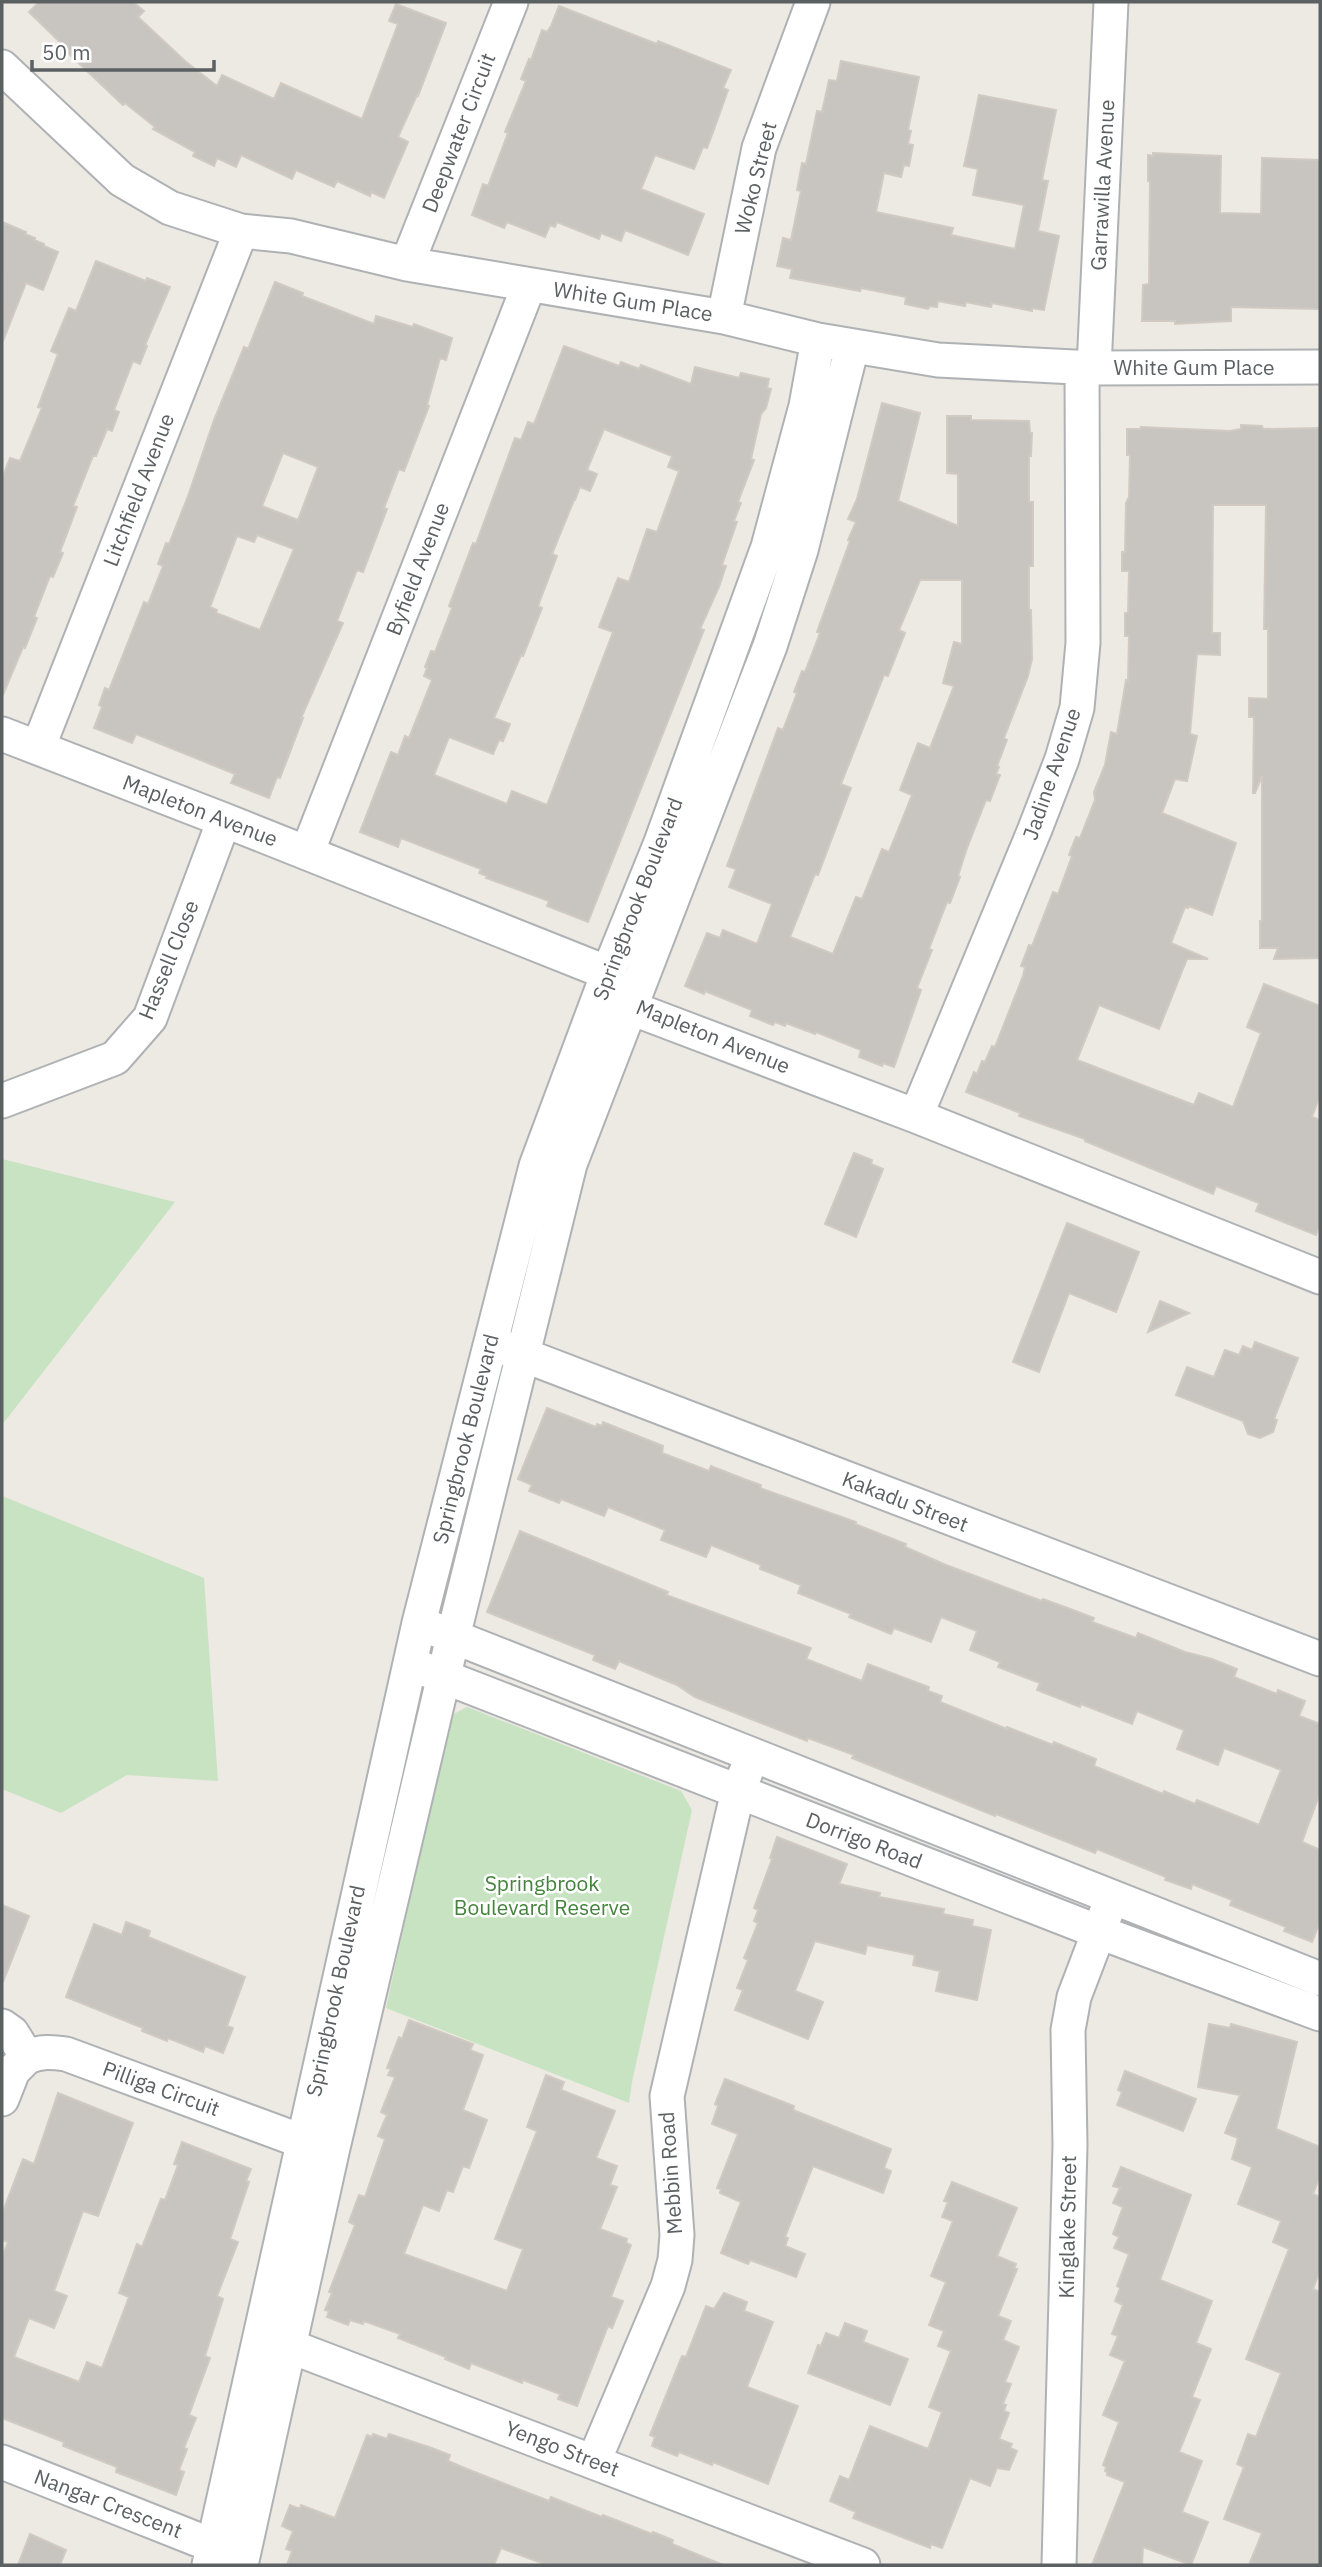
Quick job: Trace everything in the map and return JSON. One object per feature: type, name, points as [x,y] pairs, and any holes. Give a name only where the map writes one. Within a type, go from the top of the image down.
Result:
[{"type":"street","name":"Deepwater Circuit","points":[[407,264],[511,2]]},
{"type":"street","name":"Woko Street","points":[[724,317],[759,148],[813,2]]},
{"type":"street","name":"Garrawilla Avenue","points":[[1088,368],[1111,2]]},
{"type":"street","name":"White Gum Place","points":[[6,81],[122,180],[170,208],[241,231],[291,236],[407,264],[724,317],[852,347],[938,360],[1088,368],[1320,367]]},
{"type":"street","name":"Litchfield Avenue","points":[[38,748],[241,231]]},
{"type":"street","name":"Byfield Avenue","points":[[307,853],[529,285]]},
{"type":"street","name":"Springbrook Boulevard","points":[[241,2565],[275,2340],[317,2147],[410,1664],[536,1166],[608,973],[660,845],[768,547],[806,406],[818,340]]},
{"type":"street","name":"Springbrook Boulevard","points":[[317,2147],[443,1677],[570,1164],[774,634],[801,550],[852,347]]},
{"type":"street","name":"Jadine Avenue","points":[[916,1116],[1035,829],[1062,760],[1077,708],[1083,643],[1088,368]]},
{"type":"street","name":"Mapleton Avenue","points":[[2,734],[608,973],[631,1008],[916,1116],[1320,1277]]},
{"type":"street","name":"Hassell Close","points":[[2,1101],[115,1058],[150,1018],[224,820]]},
{"type":"street","name":"Kakadu Street","points":[[491,1342],[524,1357],[1320,1659]]},
{"type":"street","name":"Dorrigo Road","points":[[419,1623],[1320,1979]]},
{"type":"street","name":"Dorrigo Road","points":[[410,1664],[1099,1932],[1320,2014]]},
{"type":"street","name":"Mebbin Road","points":[[594,2461],[668,2286],[675,2260],[677,2235],[667,2096],[738,1791],[752,1755]]},
{"type":"street","name":"Kinglake Street","points":[[1059,2565],[1070,2146],[1069,2030],[1074,1997],[1112,1897]]},
{"type":"street","points":[[2,2026],[12,2033],[27,2057],[13,2071],[2,2099]]},
{"type":"street","name":"Pilliga Circuit","points":[[27,2057],[48,2052],[66,2054],[317,2147]]},
{"type":"street","name":"Springbrook Boulevard","points":[[211,2555],[275,2340]]},
{"type":"street","name":"Yengo Street","points":[[275,2340],[863,2565]]},
{"type":"street","name":"Nangar Crescent","points":[[2,2462],[211,2555]]},
{"type":"green space","points":[[2,1159],[175,1202],[2,1425]]},
{"type":"green space","points":[[2,1496],[204,1578],[218,1781],[127,1775],[61,1813],[2,1789]]},
{"type":"green space","name":"Springbrook Boulevard Reserve","points":[[467,1707],[681,1791],[692,1810],[629,2103],[386,2008],[450,1716]]},
{"type":"building","points":[[39,2],[133,2],[144,11],[138,17],[185,61],[217,86],[222,75],[274,99],[281,83],[362,119],[398,24],[389,21],[396,4],[446,23],[418,96],[398,137],[408,142],[384,198],[371,192],[370,196],[337,181],[334,187],[296,170],[292,179],[241,155],[236,167],[217,158],[214,166],[193,156],[195,152],[153,129],[155,127],[125,103],[123,105],[67,52],[69,51],[29,12]]},
{"type":"building","points":[[559,6],[731,70],[723,88],[728,90],[716,124],[707,148],[703,147],[694,169],[655,155],[641,189],[704,214],[688,255],[625,230],[621,241],[601,233],[599,239],[557,222],[555,227],[550,225],[545,237],[507,222],[504,228],[472,215],[483,184],[488,186],[508,133],[505,132],[526,81],[521,79],[529,59],[531,60],[542,30],[547,32]]},
{"type":"building","points":[[841,61],[919,77],[908,130],[911,131],[908,144],[913,145],[909,166],[904,165],[901,177],[884,173],[876,212],[953,228],[951,235],[1015,249],[1024,205],[973,195],[978,169],[964,166],[979,95],[1056,110],[1042,180],[1048,181],[1038,231],[1059,236],[1044,310],[1032,308],[1032,311],[992,303],[991,307],[966,302],[965,306],[938,301],[937,307],[930,306],[928,309],[905,304],[906,297],[790,278],[792,269],[777,266],[783,238],[791,240],[801,191],[797,190],[802,163],[806,164],[817,111],[822,112],[829,80],[837,81]]},
{"type":"building","points":[[1153,153],[1221,156],[1220,213],[1261,214],[1262,158],[1320,160],[1320,309],[1231,307],[1231,321],[1175,324],[1175,321],[1142,321],[1143,285],[1149,284],[1148,155],[1153,156]]},
{"type":"building","points":[[2,222],[26,232],[25,234],[35,238],[34,240],[58,252],[43,290],[26,283],[3,341]]},
{"type":"building","points":[[96,261],[146,281],[147,278],[170,287],[145,345],[147,346],[140,364],[133,361],[114,410],[119,412],[112,431],[107,429],[96,456],[93,456],[73,506],[77,507],[60,552],[63,553],[53,577],[50,576],[34,617],[37,618],[2,697],[2,479],[10,458],[20,461],[42,408],[38,407],[58,354],[51,351],[69,308],[76,311]]},
{"type":"building","points":[[275,282],[303,293],[302,296],[374,324],[376,316],[413,327],[414,324],[452,338],[446,360],[440,358],[427,405],[429,406],[404,471],[399,469],[363,572],[357,570],[337,621],[343,623],[301,718],[280,778],[277,777],[269,798],[231,783],[235,774],[136,734],[132,743],[94,728],[102,707],[99,705],[105,688],[109,690],[144,602],[148,604],[163,566],[158,564],[188,496],[214,420],[244,347],[248,349]],"holes":[[[283,453],[318,467],[298,520],[262,506]],[[257,535],[294,549],[260,630],[216,613],[217,610],[210,607],[237,536],[254,542]]]},
{"type":"building","points":[[564,346],[619,366],[621,362],[639,369],[641,365],[691,384],[695,367],[739,378],[741,373],[769,379],[767,388],[771,389],[766,408],[761,414],[751,459],[754,460],[738,502],[741,503],[734,521],[737,522],[722,565],[726,566],[719,587],[700,629],[704,630],[588,922],[547,906],[549,901],[486,878],[487,876],[479,873],[481,869],[401,838],[398,847],[360,832],[391,752],[398,755],[405,736],[409,738],[432,680],[424,676],[425,667],[431,651],[435,652],[452,608],[449,606],[473,543],[476,544],[515,438],[521,440],[528,422],[534,424]],"holes":[[[604,429],[672,456],[668,467],[679,471],[657,532],[647,529],[629,582],[618,578],[599,627],[613,632],[547,805],[512,791],[507,804],[434,775],[449,737],[493,754],[499,740],[503,741],[510,724],[494,718],[542,608],[538,606],[557,556],[552,554],[574,500],[580,487],[590,491],[597,474],[587,470]]]},
{"type":"building","points":[[882,403],[920,413],[898,501],[958,526],[958,474],[947,473],[947,416],[971,416],[971,420],[1029,421],[1032,433],[1029,502],[1033,502],[1033,566],[1029,566],[1032,659],[1004,738],[1007,740],[996,774],[1000,775],[990,801],[986,800],[967,848],[958,876],[960,877],[929,949],[932,950],[917,988],[921,990],[894,1067],[883,1063],[882,1066],[859,1057],[861,1050],[816,1032],[815,1034],[786,1023],[785,1026],[775,1022],[773,1025],[750,1016],[752,1010],[685,986],[707,933],[720,938],[723,930],[757,944],[772,904],[729,887],[736,869],[727,866],[778,728],[783,730],[802,671],[805,672],[820,633],[817,632],[856,522],[848,519],[857,499]],"holes":[[[920,580],[962,580],[962,644],[954,642],[943,683],[954,686],[930,748],[918,743],[900,790],[912,795],[889,852],[882,849],[862,899],[856,897],[833,954],[790,937],[815,874],[818,875],[851,788],[841,784],[884,675],[888,676],[905,633],[899,630]]]},
{"type":"building","points":[[1241,425],[1262,426],[1263,429],[1320,428],[1320,958],[1274,959],[1278,948],[1260,948],[1262,776],[1253,793],[1254,717],[1249,717],[1249,698],[1268,699],[1268,629],[1264,629],[1266,505],[1213,505],[1212,633],[1220,633],[1220,655],[1197,654],[1190,734],[1197,736],[1187,781],[1175,779],[1162,813],[1236,843],[1212,915],[1185,907],[1171,943],[1208,959],[1187,959],[1159,1029],[1099,1005],[1077,1060],[1194,1105],[1199,1093],[1233,1107],[1261,1033],[1247,1027],[1264,984],[1320,1006],[1320,1095],[1312,1117],[1320,1120],[1320,1223],[1316,1235],[1256,1211],[1259,1203],[1216,1186],[1213,1194],[966,1092],[974,1072],[977,1074],[992,1046],[995,1047],[1023,976],[1025,967],[1021,966],[1029,945],[1032,946],[1053,892],[1058,894],[1076,837],[1080,838],[1095,800],[1094,792],[1105,765],[1111,732],[1117,734],[1126,680],[1128,681],[1129,636],[1125,636],[1125,613],[1128,613],[1129,571],[1122,571],[1126,503],[1129,497],[1130,455],[1127,455],[1127,429],[1141,427],[1230,431],[1241,429]]},
{"type":"building","points":[[854,1153],[872,1160],[871,1164],[883,1169],[856,1237],[825,1224]]},
{"type":"building","points":[[1067,1223],[1139,1252],[1116,1312],[1069,1293],[1039,1372],[1013,1362]]},
{"type":"building","points":[[1160,1301],[1189,1313],[1148,1332]]},
{"type":"building","points":[[1255,1342],[1298,1358],[1274,1419],[1277,1420],[1273,1432],[1260,1438],[1248,1434],[1243,1421],[1176,1395],[1187,1367],[1214,1377],[1225,1350],[1239,1355],[1243,1346],[1252,1350]]},
{"type":"building","points":[[547,1408],[596,1427],[597,1424],[602,1426],[603,1422],[663,1446],[662,1453],[709,1471],[711,1466],[761,1485],[760,1488],[856,1522],[855,1524],[906,1544],[905,1547],[946,1565],[1094,1618],[1092,1622],[1136,1638],[1138,1633],[1185,1652],[1212,1659],[1237,1669],[1234,1677],[1277,1694],[1278,1690],[1305,1701],[1299,1716],[1320,1724],[1320,1793],[1302,1842],[1320,1850],[1320,1922],[1312,1942],[1284,1931],[1286,1927],[1230,1905],[1232,1900],[1192,1884],[1191,1889],[1097,1849],[1095,1853],[996,1814],[995,1816],[852,1758],[854,1755],[808,1738],[807,1741],[695,1697],[677,1685],[619,1661],[615,1669],[593,1660],[595,1655],[487,1612],[520,1531],[668,1592],[666,1595],[811,1648],[806,1659],[862,1681],[868,1664],[929,1687],[928,1691],[942,1696],[940,1702],[1007,1729],[1053,1745],[1054,1742],[1096,1759],[1094,1766],[1163,1794],[1164,1791],[1195,1804],[1197,1800],[1259,1825],[1281,1770],[1224,1748],[1218,1765],[1177,1749],[1184,1730],[1137,1711],[1132,1724],[1037,1690],[1040,1683],[998,1667],[1000,1662],[970,1650],[977,1631],[941,1617],[931,1642],[894,1628],[891,1634],[849,1617],[851,1614],[798,1593],[801,1585],[711,1545],[706,1557],[661,1540],[665,1530],[608,1507],[604,1516],[561,1499],[559,1503],[529,1491],[532,1485],[518,1479]]},
{"type":"building","points":[[777,1837],[847,1864],[839,1884],[880,1893],[879,1897],[944,1909],[943,1914],[973,1920],[972,1926],[991,1930],[977,2000],[936,1991],[940,1971],[913,1965],[915,1955],[867,1945],[865,1954],[815,1941],[795,1991],[823,2002],[808,2039],[735,2010],[743,1990],[737,1988],[748,1960],[744,1958],[758,1923],[754,1921],[758,1910],[754,1908]]},
{"type":"building","points":[[2,1905],[29,1916],[3,1982],[2,1982]]},
{"type":"building","points":[[126,1922],[150,1931],[148,1937],[245,1977],[227,2026],[233,2028],[223,2053],[205,2046],[203,2052],[168,2038],[167,2041],[142,2031],[143,2028],[66,1997],[94,1924],[122,1935]]},
{"type":"building","points":[[409,2020],[473,2044],[470,2050],[483,2055],[463,2110],[487,2120],[469,2168],[463,2166],[453,2192],[447,2190],[439,2211],[423,2205],[404,2254],[507,2291],[523,2249],[495,2239],[537,2131],[527,2127],[546,2075],[564,2082],[561,2090],[615,2111],[596,2158],[617,2166],[610,2185],[617,2187],[600,2229],[627,2239],[626,2243],[631,2245],[611,2297],[623,2301],[612,2328],[608,2326],[577,2406],[558,2399],[560,2394],[523,2380],[522,2383],[471,2363],[469,2369],[398,2338],[400,2334],[364,2321],[363,2324],[350,2320],[348,2325],[327,2317],[329,2311],[325,2310],[332,2293],[329,2292],[355,2225],[349,2222],[359,2195],[365,2197],[385,2139],[378,2136],[387,2115],[381,2112],[395,2077],[388,2075],[391,2069],[387,2068]]},
{"type":"building","points":[[1209,2024],[1230,2028],[1231,2024],[1297,2042],[1276,2129],[1320,2147],[1320,2176],[1313,2194],[1320,2197],[1320,2270],[1313,2289],[1320,2292],[1320,2565],[1249,2565],[1262,2533],[1224,2519],[1244,2467],[1237,2464],[1248,2434],[1256,2437],[1281,2373],[1246,2359],[1289,2249],[1273,2242],[1281,2221],[1238,2204],[1252,2167],[1232,2159],[1238,2138],[1225,2133],[1240,2095],[1198,2087]]},
{"type":"building","points":[[1125,2071],[1196,2099],[1183,2131],[1117,2105],[1122,2092],[1118,2090]]},
{"type":"building","points":[[725,2079],[794,2106],[793,2110],[891,2149],[884,2168],[891,2171],[883,2193],[813,2166],[785,2237],[788,2238],[785,2246],[805,2254],[796,2277],[750,2260],[748,2264],[721,2253],[741,2202],[720,2193],[721,2189],[717,2188],[738,2134],[712,2124],[718,2106],[715,2104]]},
{"type":"building","points":[[58,2093],[133,2123],[98,2216],[83,2211],[54,2291],[67,2296],[54,2328],[29,2318],[14,2357],[79,2382],[87,2362],[102,2368],[129,2297],[119,2293],[137,2244],[142,2247],[161,2199],[165,2200],[178,2165],[174,2164],[182,2142],[251,2169],[230,2239],[238,2242],[217,2296],[223,2299],[205,2356],[210,2358],[189,2415],[196,2418],[184,2448],[187,2449],[179,2470],[184,2472],[176,2495],[116,2472],[117,2467],[63,2446],[64,2442],[2,2418],[2,2257],[8,2242],[2,2240],[2,2214],[23,2159],[34,2164]]},
{"type":"building","points":[[1121,2167],[1191,2195],[1160,2280],[1212,2301],[1196,2343],[1211,2349],[1192,2397],[1200,2400],[1179,2452],[1202,2461],[1182,2512],[1208,2522],[1191,2565],[1143,2547],[1142,2565],[1092,2565],[1125,2482],[1107,2475],[1103,2465],[1119,2422],[1103,2415],[1125,2361],[1110,2355],[1118,2336],[1112,2334],[1123,2305],[1115,2301],[1120,2288],[1117,2286],[1129,2254],[1114,2248],[1119,2237],[1113,2234],[1123,2207],[1113,2203],[1120,2188],[1113,2186]]},
{"type":"building","points":[[952,2182],[1017,2208],[997,2256],[1016,2264],[1014,2268],[1017,2269],[998,2316],[1011,2321],[1003,2340],[1019,2347],[1005,2382],[1011,2384],[1003,2404],[1006,2405],[1004,2411],[1009,2413],[999,2439],[1012,2444],[1010,2448],[1017,2451],[1009,2470],[997,2468],[990,2486],[970,2478],[942,2548],[931,2544],[930,2548],[853,2518],[856,2512],[830,2501],[840,2476],[849,2480],[870,2426],[928,2449],[942,2412],[929,2407],[951,2351],[938,2346],[944,2331],[929,2325],[946,2282],[931,2276],[953,2221],[942,2217],[948,2202],[944,2201]]},
{"type":"building","points":[[724,2293],[747,2302],[744,2311],[773,2322],[747,2387],[798,2406],[768,2484],[713,2462],[712,2465],[679,2452],[677,2456],[652,2446],[655,2437],[650,2435],[682,2356],[686,2357],[706,2306],[714,2309]]},
{"type":"building","points":[[845,2323],[867,2331],[863,2342],[908,2359],[890,2405],[808,2373],[818,2345],[821,2346],[826,2333],[839,2338]]},
{"type":"building","points":[[373,2434],[387,2439],[389,2434],[429,2447],[450,2455],[448,2461],[467,2469],[549,2501],[551,2497],[602,2517],[603,2515],[652,2534],[653,2532],[673,2540],[672,2544],[723,2565],[547,2565],[501,2548],[494,2565],[287,2565],[292,2551],[286,2549],[293,2531],[282,2526],[290,2505],[300,2509],[301,2505],[335,2518],[367,2435],[372,2437]]},
{"type":"building","points":[[30,2534],[66,2550],[60,2565],[18,2565]]}]
